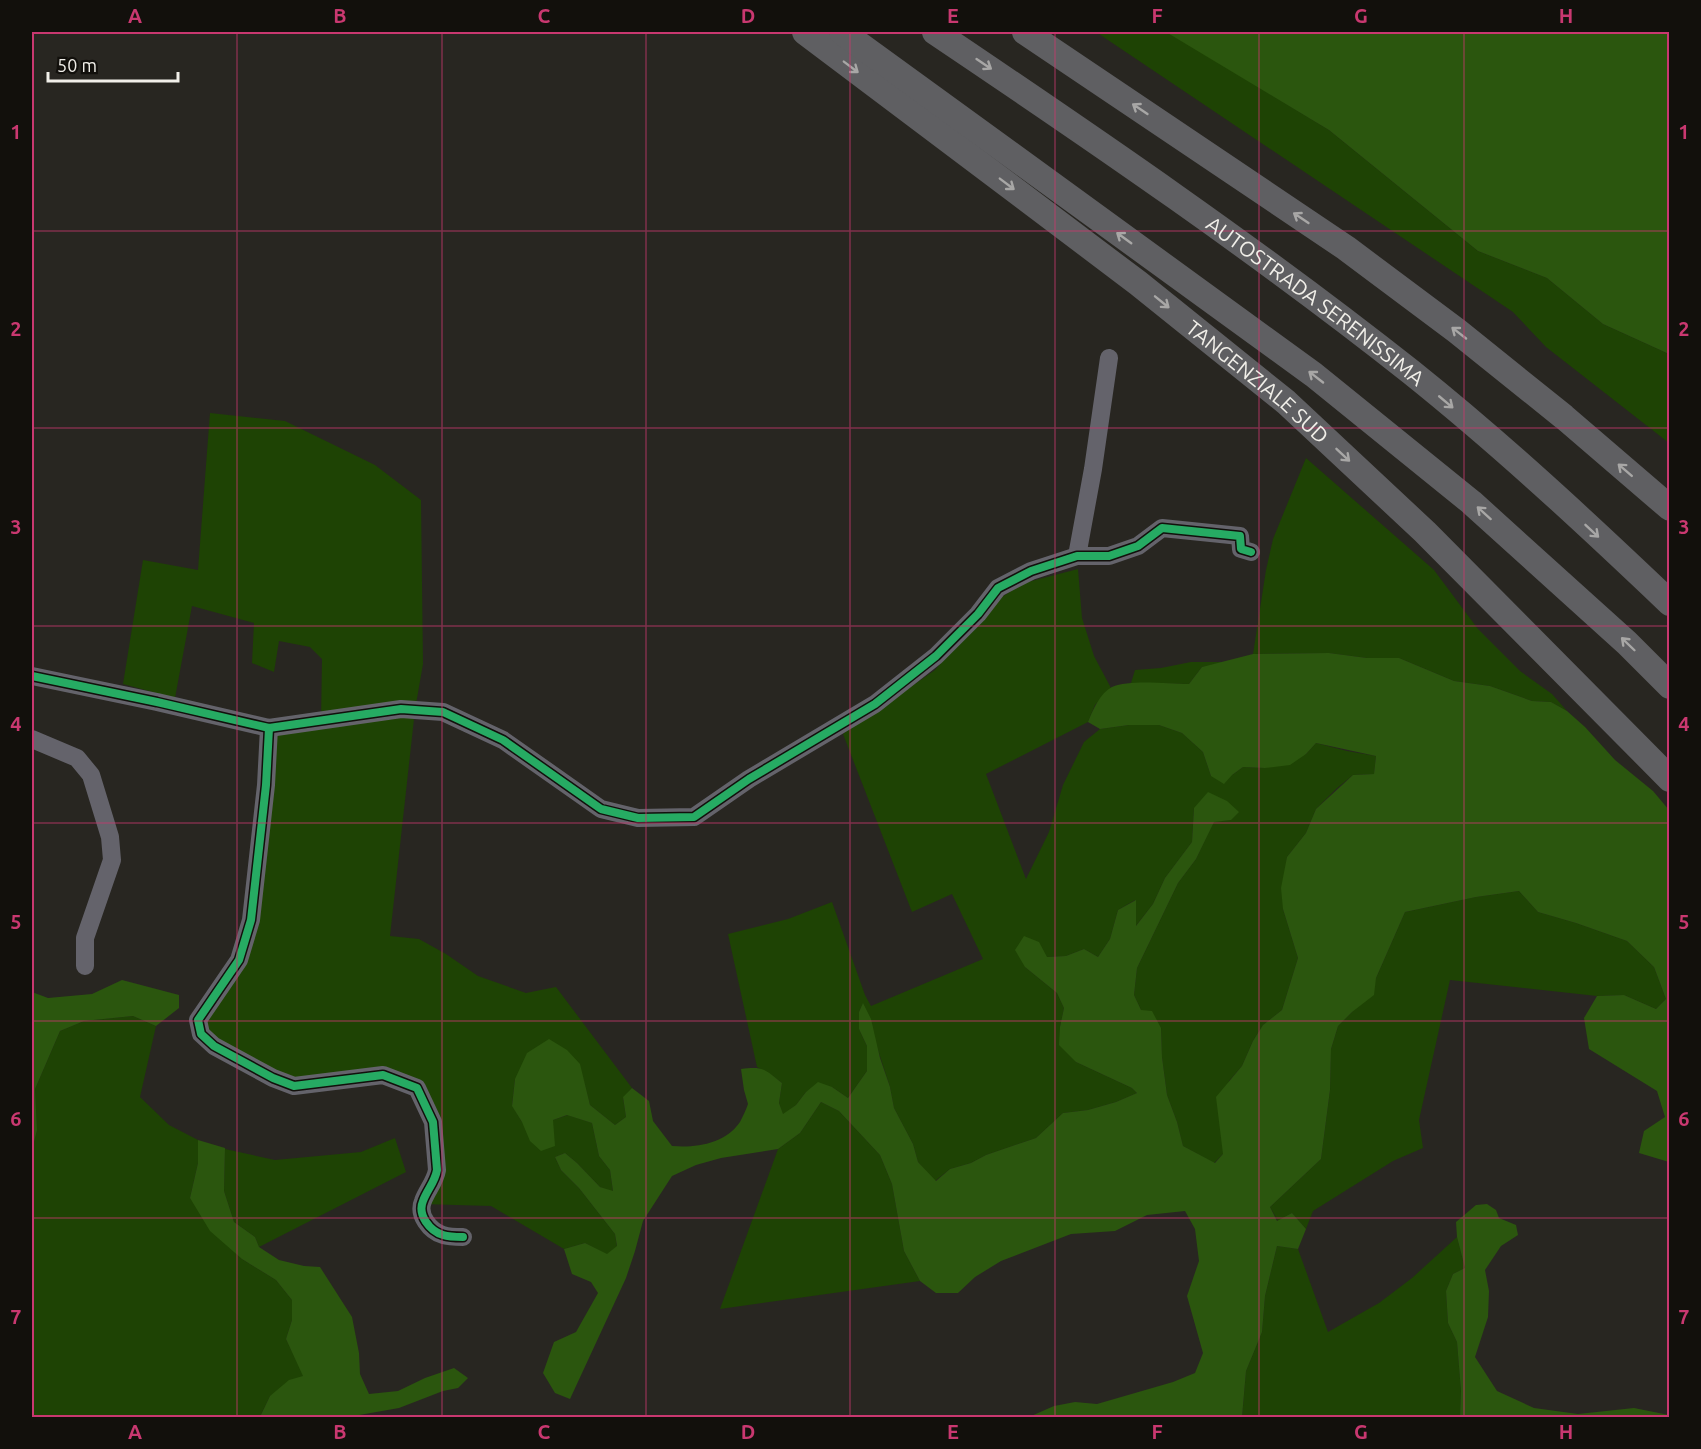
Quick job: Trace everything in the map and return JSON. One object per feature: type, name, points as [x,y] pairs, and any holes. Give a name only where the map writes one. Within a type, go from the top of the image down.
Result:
[{"type":"highway","name":"TANGENZIALE SUD","points":[[805,32],[1138,283],[1286,402],[1425,532],[1670,779]]},
{"type":"highway","name":"TANGENZIALE SUD","points":[[842,32],[1314,375],[1471,502],[1627,643],[1670,686]]},
{"type":"highway","name":"AUTOSTRADA SERENISSIMA","points":[[935,32],[1094,139],[1325,305],[1413,374],[1508,454],[1670,603]]},
{"type":"highway","points":[[1025,32],[1346,248],[1457,331],[1564,417],[1670,508]]},
{"type":"street","points":[[1077,556],[1093,469],[1109,358]]},
{"type":"street","points":[[32,676],[269,728],[401,709],[443,712],[503,741],[601,809],[638,818],[694,818],[749,779],[875,704],[936,656],[978,614],[998,588],[1031,571],[1077,556],[1108,556],[1138,546],[1162,528],[1239,536],[1241,549],[1251,552]]},
{"type":"street","points":[[269,728],[266,785],[251,920],[239,960],[198,1020],[201,1034],[214,1046],[273,1078],[294,1086],[383,1076],[417,1088],[432,1117],[437,1170],[436,1177],[421,1204],[424,1219],[430,1227],[443,1235],[462,1238]]},
{"type":"street","points":[[32,739],[77,758],[91,776],[110,837],[112,860],[85,938],[85,966]]},
{"type":"green space","points":[[1096,32],[1168,32],[1329,130],[1478,251],[1547,278],[1603,324],[1669,354],[1669,443],[1546,347],[1513,312]]},
{"type":"green space","points":[[1166,32],[1669,32],[1669,354],[1603,324],[1547,278],[1478,251],[1329,130]]},
{"type":"green space","points":[[210,413],[285,421],[375,465],[421,500],[423,664],[415,710],[390,936],[419,939],[478,976],[526,993],[556,987],[632,1088],[623,1098],[626,1117],[615,1125],[590,1105],[579,1063],[515,1079],[512,1105],[522,1122],[553,1120],[568,1115],[592,1123],[599,1156],[610,1170],[613,1192],[600,1187],[565,1153],[555,1157],[561,1170],[579,1188],[615,1234],[617,1247],[607,1255],[585,1243],[564,1249],[491,1206],[421,1204],[436,1177],[417,1088],[383,1075],[294,1086],[201,1034],[239,960],[269,728],[321,721],[322,659],[310,647],[279,641],[274,672],[252,663],[254,623],[192,606],[175,698],[123,684],[143,560],[198,570]]},
{"type":"green space","points":[[1306,458],[1434,570],[1478,629],[1520,671],[1552,694],[1567,711],[1551,702],[1532,701],[1490,686],[1454,681],[1399,658],[1367,658],[1329,653],[1253,654],[1273,539]]},
{"type":"green space","points":[[1078,569],[1082,618],[1094,656],[1111,688],[1095,705],[1088,722],[986,774],[1026,879],[1049,832],[1063,785],[1084,742],[1100,729],[1129,725],[1159,725],[1182,733],[1203,752],[1211,776],[1232,775],[1243,767],[1265,768],[1306,754],[1316,743],[1376,756],[1374,774],[1353,775],[1336,789],[1316,809],[1306,833],[1287,857],[1283,909],[1298,958],[1282,1010],[1263,1025],[1242,1066],[1229,1081],[1223,1154],[1214,1163],[1183,1146],[1167,1095],[1161,1028],[1141,1010],[1134,995],[1137,968],[1178,883],[1196,859],[1214,821],[1230,820],[1194,808],[1192,842],[1165,878],[1153,904],[1135,927],[1135,900],[1118,910],[1110,939],[1098,957],[1084,949],[1066,956],[1046,957],[1025,967],[1057,993],[1064,1008],[1060,1027],[1076,1062],[1132,1088],[1137,1093],[1088,1110],[1063,1113],[1036,1138],[950,1169],[935,1181],[918,1162],[913,1144],[894,1108],[890,1087],[863,1004],[859,1012],[859,1029],[867,1046],[867,1071],[848,1098],[832,1087],[806,1092],[796,1105],[783,1115],[779,1103],[782,1083],[757,1067],[728,934],[788,919],[832,902],[871,1006],[983,959],[952,894],[912,912],[843,734],[935,670],[994,602],[1024,583]]},
{"type":"green space","points":[[1329,653],[1367,658],[1399,658],[1454,681],[1490,686],[1532,701],[1551,702],[1567,711],[1585,727],[1615,760],[1653,791],[1669,810],[1669,1162],[1639,1153],[1644,1131],[1665,1117],[1657,1091],[1589,1049],[1584,1018],[1597,996],[1624,995],[1656,1009],[1666,999],[1654,967],[1627,941],[1538,912],[1519,891],[1476,897],[1405,912],[1376,978],[1374,995],[1338,1026],[1331,1049],[1330,1090],[1321,1159],[1270,1207],[1277,1221],[1292,1213],[1306,1229],[1298,1249],[1277,1246],[1265,1296],[1262,1332],[1246,1371],[1242,1417],[1029,1417],[1054,1406],[1075,1402],[1097,1404],[1173,1382],[1195,1373],[1203,1353],[1187,1296],[1199,1261],[1195,1229],[1185,1211],[1147,1215],[1115,1231],[1071,1234],[1001,1261],[975,1277],[958,1293],[936,1293],[920,1281],[904,1251],[892,1184],[880,1155],[839,1111],[821,1102],[800,1133],[778,1149],[721,1158],[696,1165],[672,1176],[643,1221],[626,1278],[570,1399],[555,1393],[543,1373],[554,1342],[576,1332],[598,1293],[591,1282],[572,1274],[564,1249],[585,1243],[607,1254],[617,1246],[615,1234],[579,1188],[561,1170],[555,1157],[565,1153],[600,1187],[613,1191],[610,1170],[599,1156],[592,1123],[567,1115],[553,1120],[555,1146],[541,1151],[530,1141],[512,1106],[515,1079],[527,1053],[549,1039],[567,1050],[580,1064],[590,1105],[615,1125],[626,1117],[623,1097],[632,1088],[649,1101],[653,1121],[672,1146],[700,1145],[718,1140],[740,1122],[748,1104],[741,1069],[763,1070],[782,1083],[779,1103],[783,1114],[796,1105],[818,1082],[832,1087],[848,1098],[867,1071],[867,1046],[859,1029],[859,1012],[863,1003],[871,1019],[894,1108],[913,1144],[918,1162],[936,1181],[950,1169],[1036,1138],[1063,1113],[1088,1110],[1137,1093],[1132,1088],[1076,1062],[1059,1045],[1064,1008],[1057,993],[1025,967],[1015,950],[1024,936],[1039,942],[1047,957],[1066,956],[1084,949],[1098,957],[1110,939],[1118,910],[1136,900],[1136,926],[1153,904],[1165,878],[1192,842],[1194,808],[1208,792],[1227,801],[1239,812],[1231,820],[1214,822],[1196,859],[1178,883],[1137,968],[1134,995],[1141,1010],[1152,1011],[1161,1028],[1167,1095],[1183,1146],[1215,1163],[1223,1154],[1216,1097],[1242,1066],[1263,1025],[1282,1010],[1298,958],[1283,909],[1281,888],[1287,857],[1306,833],[1316,809],[1353,775],[1374,774],[1376,756],[1316,743],[1306,754],[1290,765],[1265,768],[1243,767],[1224,784],[1211,776],[1203,752],[1182,733],[1159,725],[1129,725],[1100,729],[1088,722],[1097,702],[1112,687],[1129,683],[1189,684],[1202,667],[1253,654]]},
{"type":"green space","points":[[1191,662],[1226,662],[1202,667],[1189,684],[1131,683],[1135,670]]},
{"type":"green space","points":[[1519,891],[1538,912],[1627,941],[1654,967],[1666,999],[1656,1009],[1624,995],[1597,996],[1450,980],[1419,1120],[1423,1148],[1393,1161],[1313,1211],[1306,1229],[1292,1213],[1278,1221],[1270,1207],[1321,1159],[1330,1090],[1331,1049],[1338,1026],[1352,1012],[1376,978],[1405,912],[1476,897]]},
{"type":"green space","points":[[122,980],[179,995],[179,1008],[156,1026],[133,1016],[84,1021],[60,1031],[35,1089],[37,1130],[32,1150],[32,992],[48,998],[92,994]]},
{"type":"green space","points":[[133,1016],[156,1026],[140,1097],[169,1125],[198,1140],[198,1163],[190,1198],[242,1259],[276,1280],[292,1300],[292,1320],[286,1339],[304,1376],[270,1396],[260,1417],[32,1418],[32,1150],[37,1130],[35,1089],[60,1031],[84,1021]]},
{"type":"green space","points":[[821,1102],[839,1111],[880,1155],[892,1184],[904,1251],[920,1281],[720,1309],[778,1149],[800,1133]]},
{"type":"green space","points":[[395,1138],[406,1172],[259,1247],[255,1237],[234,1222],[224,1191],[225,1149],[275,1160],[361,1152]]},
{"type":"green space","points":[[198,1140],[225,1148],[224,1191],[234,1222],[255,1237],[259,1247],[279,1260],[320,1267],[352,1317],[359,1353],[360,1374],[369,1394],[398,1391],[454,1368],[468,1378],[458,1388],[443,1391],[399,1408],[348,1417],[260,1417],[270,1396],[289,1380],[303,1376],[286,1339],[292,1320],[292,1300],[276,1280],[242,1259],[210,1231],[190,1198],[198,1163]]},
{"type":"green space","points":[[1487,1204],[1496,1210],[1499,1218],[1516,1225],[1518,1235],[1501,1246],[1485,1270],[1489,1291],[1488,1317],[1475,1357],[1497,1391],[1534,1408],[1578,1414],[1634,1408],[1669,1415],[1669,1417],[1460,1417],[1461,1391],[1457,1342],[1448,1323],[1446,1291],[1453,1274],[1465,1268],[1457,1237],[1456,1222],[1476,1205]]},
{"type":"green space","points":[[1457,1237],[1465,1268],[1453,1274],[1446,1291],[1448,1323],[1457,1342],[1461,1391],[1460,1417],[1242,1418],[1246,1371],[1262,1332],[1265,1296],[1277,1246],[1298,1249],[1328,1332],[1379,1303],[1412,1278]]},
{"type":"cycle path","points":[[32,676],[269,728],[401,709],[443,712],[503,740],[601,809],[638,818],[694,817],[749,779],[875,704],[936,656],[978,614],[998,588],[1031,571],[1077,556],[1109,556],[1138,546],[1162,528],[1240,536],[1241,549],[1251,552]]},
{"type":"cycle path","points":[[269,728],[266,785],[251,920],[239,960],[198,1020],[201,1034],[214,1046],[273,1078],[294,1086],[383,1075],[417,1088],[433,1122],[437,1170],[423,1201],[423,1217],[438,1233],[463,1237]]}]
